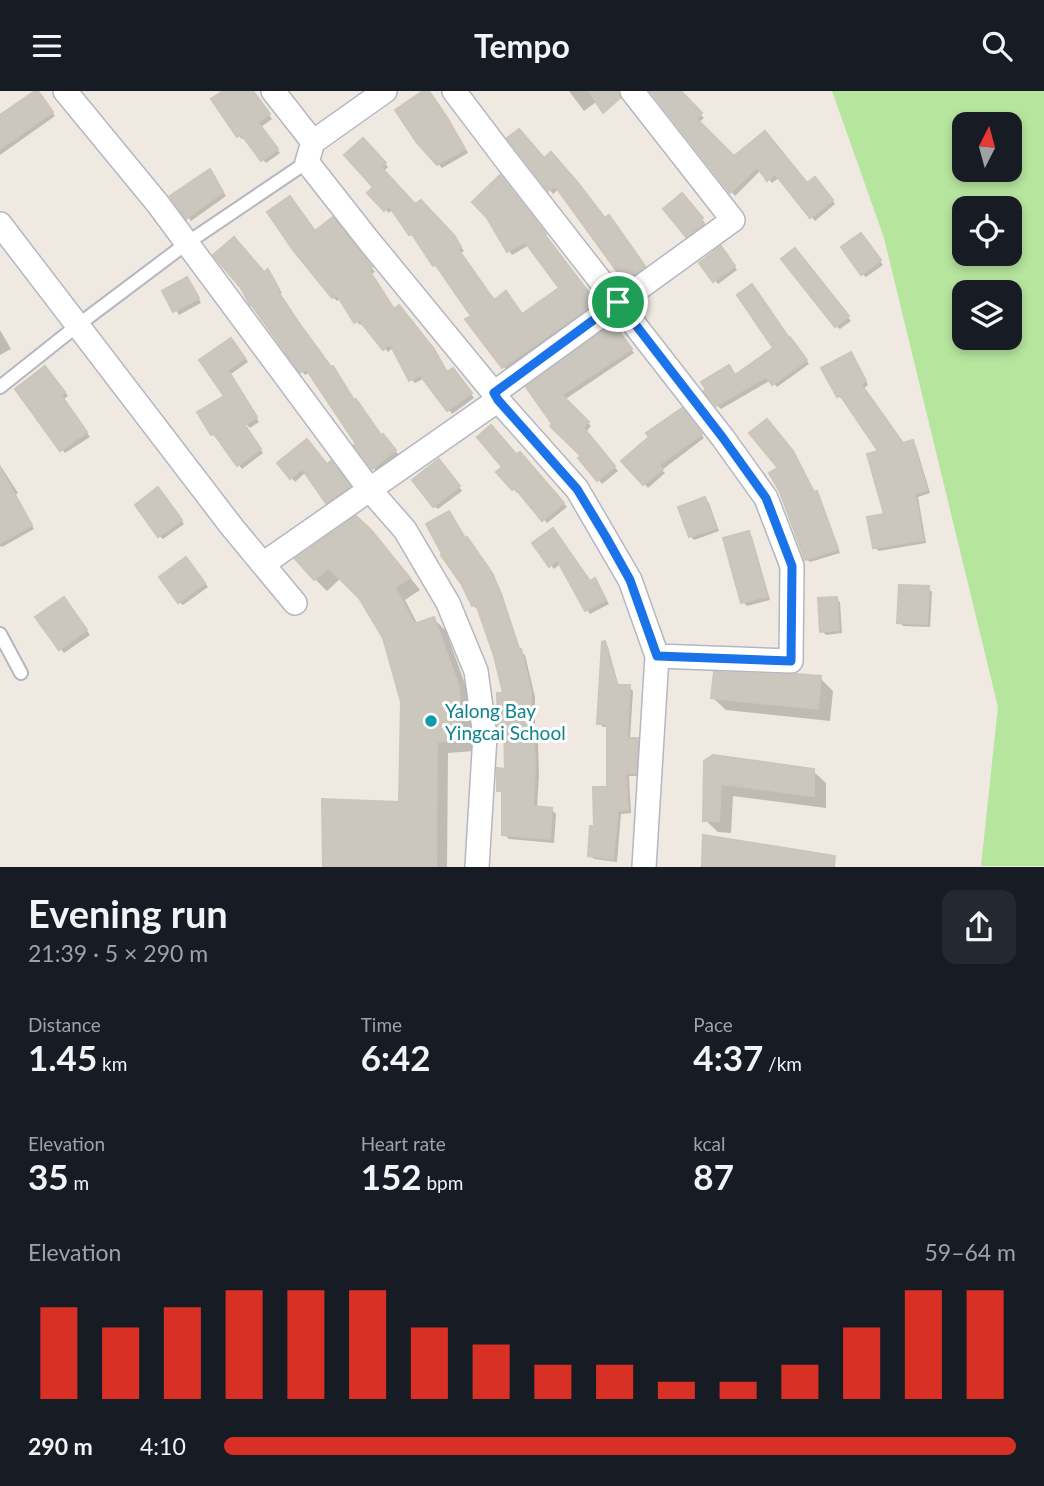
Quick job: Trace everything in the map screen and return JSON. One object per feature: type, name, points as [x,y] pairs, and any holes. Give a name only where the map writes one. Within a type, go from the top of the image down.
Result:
[{"type":"street","points":[[65,91],[158,204],[370,490],[405,530],[448,603],[476,671],[485,736],[477,866]]},
{"type":"street","points":[[272,91],[377,251],[496,397],[577,489],[630,580],[657,656],[644,866]]},
{"type":"street","points":[[310,152],[386,91]]},
{"type":"street","points":[[454,91],[723,438],[766,498],[792,566],[791,661],[657,656]]},
{"type":"street","points":[[263,564],[370,490],[618,302],[733,220],[632,91]]},
{"type":"street","points":[[0,224],[232,527],[295,603]]},
{"type":"lane","points":[[0,387],[78,325],[310,152]]},
{"type":"lane","points":[[0,634],[21,673]]},
{"type":"green space","points":[[832,91],[1044,91],[1044,866],[981,866],[998,707],[884,238]]},
{"type":"building","points":[[38,91],[53,112],[0,149],[0,115]]},
{"type":"building","points":[[223,91],[253,91],[270,114],[258,122],[278,149],[261,161],[241,134],[237,137],[211,99]]},
{"type":"building","points":[[423,91],[429,91],[465,149],[437,165],[417,143],[395,110]]},
{"type":"building","points":[[589,91],[618,91],[620,98],[603,113]]},
{"type":"building","points":[[650,91],[681,91],[702,113],[696,118],[734,156],[765,131],[807,183],[815,177],[833,200],[810,218],[775,174],[767,181],[757,167],[730,193]]},
{"type":"building","points":[[519,129],[544,158],[551,152],[605,218],[609,215],[645,266],[624,281],[555,186],[548,191],[507,138]]},
{"type":"building","points":[[363,138],[386,163],[381,167],[415,204],[421,200],[454,235],[461,247],[458,249],[494,300],[506,291],[522,314],[559,288],[525,242],[507,252],[487,218],[472,202],[500,175],[596,302],[502,368],[465,319],[471,316],[435,264],[433,266],[389,206],[384,211],[367,193],[373,187],[344,155]]},
{"type":"building","points":[[210,169],[223,192],[186,219],[170,196]]},
{"type":"building","points":[[682,193],[703,218],[701,219],[704,224],[686,237],[663,209]]},
{"type":"building","points":[[290,196],[315,231],[333,217],[372,267],[369,270],[394,309],[399,305],[434,349],[447,372],[453,368],[472,393],[447,411],[420,375],[409,381],[390,344],[383,350],[359,320],[354,323],[337,295],[332,298],[293,250],[267,212]]},
{"type":"building","points":[[861,233],[881,260],[861,275],[841,247]]},
{"type":"building","points":[[234,237],[264,272],[268,269],[279,289],[277,290],[299,323],[331,367],[333,366],[354,400],[356,399],[381,435],[383,434],[396,450],[372,469],[306,369],[300,373],[250,305],[241,288],[213,255]]},
{"type":"building","points":[[721,246],[735,266],[713,282],[699,263]]},
{"type":"building","points":[[795,248],[849,316],[835,327],[781,259]]},
{"type":"building","points":[[187,277],[199,298],[173,312],[162,291]]},
{"type":"building","points":[[752,284],[807,360],[772,385],[766,377],[716,406],[704,391],[706,390],[701,382],[729,365],[735,375],[773,348],[737,295]]},
{"type":"building","points":[[612,325],[632,349],[562,395],[589,422],[583,427],[615,466],[597,481],[578,458],[581,456],[550,426],[552,424],[526,387]]},
{"type":"building","points":[[231,338],[245,358],[228,370],[257,417],[245,425],[240,418],[261,449],[237,466],[214,434],[211,435],[197,412],[224,396],[199,360]]},
{"type":"building","points":[[851,352],[866,381],[861,384],[903,443],[913,440],[927,490],[915,493],[923,540],[873,548],[867,517],[884,514],[867,454],[878,451],[840,395],[837,397],[821,368]]},
{"type":"building","points":[[45,366],[65,392],[61,395],[87,432],[60,451],[15,389]]},
{"type":"building","points":[[682,408],[702,434],[659,465],[663,469],[643,485],[621,461],[649,437],[646,433]]},
{"type":"building","points":[[767,419],[793,451],[814,492],[817,491],[838,549],[805,560],[780,492],[769,473],[778,468],[749,433]]},
{"type":"building","points":[[491,425],[516,454],[520,452],[564,503],[542,521],[515,488],[512,490],[496,472],[502,467],[477,437]]},
{"type":"building","points":[[307,439],[327,464],[331,461],[350,486],[326,503],[302,469],[290,479],[277,463]]},
{"type":"building","points":[[439,459],[460,486],[433,507],[412,480]]},
{"type":"building","points":[[0,468],[32,525],[0,543]]},
{"type":"building","points":[[158,487],[182,520],[158,537],[135,505]]},
{"type":"building","points":[[705,497],[716,528],[689,537],[678,507]]},
{"type":"building","points":[[449,511],[465,538],[467,537],[488,567],[521,649],[531,691],[531,737],[534,737],[535,769],[533,806],[552,808],[550,839],[502,835],[502,791],[497,791],[497,768],[505,769],[504,727],[498,727],[497,693],[503,693],[494,656],[476,604],[472,606],[426,524]]},
{"type":"building","name":"Yalong Bay Yingcai School","points":[[356,516],[371,530],[410,578],[395,587],[414,624],[434,617],[459,687],[462,740],[437,742],[436,866],[323,866],[322,799],[399,802],[401,702],[383,638],[359,598],[329,568],[314,580],[295,559]]},
{"type":"building","points":[[553,528],[590,581],[595,578],[606,600],[585,611],[557,560],[549,567],[532,543]]},
{"type":"building","points":[[749,531],[767,596],[741,603],[723,538]]},
{"type":"building","points":[[186,557],[205,583],[178,603],[159,577]]},
{"type":"building","points":[[899,585],[929,586],[927,624],[897,623]]},
{"type":"building","points":[[64,597],[87,630],[59,650],[35,617]]},
{"type":"building","points":[[837,597],[839,630],[820,632],[818,598]]},
{"type":"building","points":[[605,641],[617,685],[630,685],[627,738],[638,738],[636,773],[626,773],[628,810],[618,811],[613,859],[588,856],[590,826],[594,826],[593,787],[607,787],[607,724],[597,724],[602,642]]},
{"type":"building","points":[[714,672],[821,676],[818,709],[711,698]]},
{"type":"building","points":[[713,755],[814,769],[814,796],[721,784],[719,821],[703,821],[704,761]]},
{"type":"building","points":[[703,835],[835,856],[834,866],[702,866]]},
{"type":"place","name":"Yalong Bay Yingcai School","points":[[431,721]]},
{"type":"route","points":[[618,302],[766,498],[792,566],[791,661],[657,656],[630,580],[577,489],[494,393],[618,302]]}]
